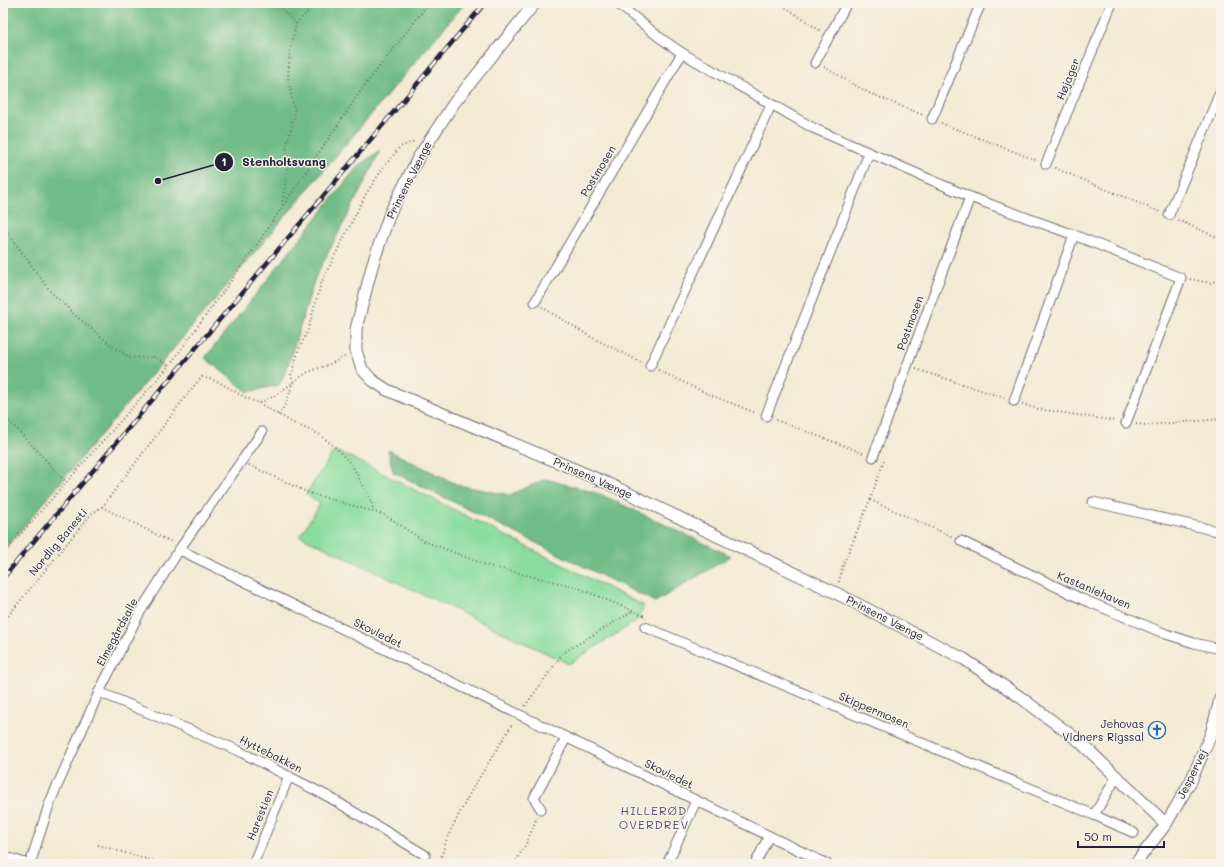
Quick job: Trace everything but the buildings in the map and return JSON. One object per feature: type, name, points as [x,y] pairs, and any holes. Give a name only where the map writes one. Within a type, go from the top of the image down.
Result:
[{"type":"street","name":"Prinsens Vænge","points":[[535,3],[454,103],[418,158],[390,213],[373,263],[356,328],[356,351],[362,369],[372,380],[386,390],[607,483],[836,593],[964,659],[1020,697],[1079,741],[1166,824]]},
{"type":"street","points":[[617,3],[659,37],[682,53],[813,128],[970,197],[1181,278],[1126,422]]},
{"type":"street","points":[[816,62],[847,3]]},
{"type":"street","points":[[932,119],[981,3]]},
{"type":"street","name":"Højager","points":[[1046,164],[1112,3]]},
{"type":"street","name":"Postmosen","points":[[535,302],[682,53]]},
{"type":"street","points":[[1169,215],[1221,90]]},
{"type":"street","points":[[650,366],[771,105]]},
{"type":"street","points":[[766,416],[869,153]]},
{"type":"street","name":"Postmosen","points":[[873,457],[970,197]]},
{"type":"street","points":[[1014,401],[1074,236]]},
{"type":"street","name":"Elmegårdsalle","points":[[29,864],[50,802],[98,692],[140,612],[181,548],[240,461],[262,432]]},
{"type":"street","points":[[1094,502],[1221,532]]},
{"type":"street","name":"Kastaniehaven","points":[[961,541],[1082,599],[1166,634],[1194,643],[1221,649]]},
{"type":"street","name":"Skovledet","points":[[181,548],[518,715],[827,864]]},
{"type":"street","name":"Skippermosen","points":[[646,627],[1134,833]]},
{"type":"street","name":"Hyttebakken","points":[[98,692],[237,750],[342,805],[425,855]]},
{"type":"street","name":"Jespervej","points":[[1135,864],[1166,824],[1191,782],[1211,734],[1221,696]]},
{"type":"street","points":[[541,809],[534,798],[566,738]]},
{"type":"street","name":"Harestien","points":[[253,864],[289,776]]},
{"type":"street","points":[[1094,815],[1116,776]]},
{"type":"street","name":"Skovledet","points":[[667,864],[696,801]]},
{"type":"street","points":[[755,864],[769,836]]},
{"type":"street","points":[[3,856],[29,864]]},
{"type":"path","points":[[276,3],[296,24]]},
{"type":"path","points":[[282,207],[287,171],[286,147],[295,113],[288,78],[290,50],[296,24],[316,3]]},
{"type":"path","points":[[3,554],[168,366],[254,249],[362,89],[429,3]]},
{"type":"path","points":[[779,3],[829,37]]},
{"type":"path","points":[[816,62],[870,93],[1169,215],[1221,239]]},
{"type":"path","points":[[278,415],[285,406],[293,382],[291,375],[299,349],[308,330],[321,283],[366,194],[383,168],[400,147],[434,134]]},
{"type":"path","points":[[3,226],[50,291],[76,316],[117,350],[131,358],[156,357],[168,366]]},
{"type":"path","points":[[1181,278],[1211,284],[1220,279],[1221,273]]},
{"type":"path","points":[[535,302],[589,336],[708,394],[884,461],[870,500],[843,564],[836,593]]},
{"type":"path","points":[[259,403],[276,395],[306,373],[330,364],[356,351]]},
{"type":"path","points":[[906,366],[1038,409],[1148,425],[1221,419]]},
{"type":"path","points":[[102,507],[121,479],[202,377],[219,382],[293,423],[318,434],[337,449],[352,465],[372,503],[373,510]]},
{"type":"path","points":[[3,416],[66,482]]},
{"type":"path","points":[[240,461],[309,493],[373,510],[385,515],[424,540],[482,563],[576,587],[633,611],[563,653],[518,715],[470,793],[447,838],[439,864]]},
{"type":"path","points":[[870,500],[961,541]]},
{"type":"path","name":"Nordlig Banesti","points":[[3,622],[91,514],[102,507],[181,548]]},
{"type":"path","points":[[514,864],[526,844],[541,809]]},
{"type":"path","points":[[98,845],[164,864]]},
{"type":"green space","points":[[3,3],[465,3],[3,551]]},
{"type":"green space","points":[[380,151],[315,278],[287,369],[279,385],[248,392],[205,358],[358,166]]},
{"type":"green space","points":[[388,450],[458,485],[509,495],[546,479],[600,494],[731,556],[655,602],[393,472]]},
{"type":"green space","points":[[334,451],[350,457],[644,606],[638,620],[569,664],[300,536],[320,504],[306,494]]},
{"type":"railway","points":[[3,578],[485,3]]},
{"type":"place","name":"Stenholtsvang","points":[[158,181]]},
{"type":"place","name":"Jehovas Vidners Rigssal","points":[[1157,730]]},
{"type":"district","name":"HILLERØD OVERDREV","points":[[654,818]]}]
